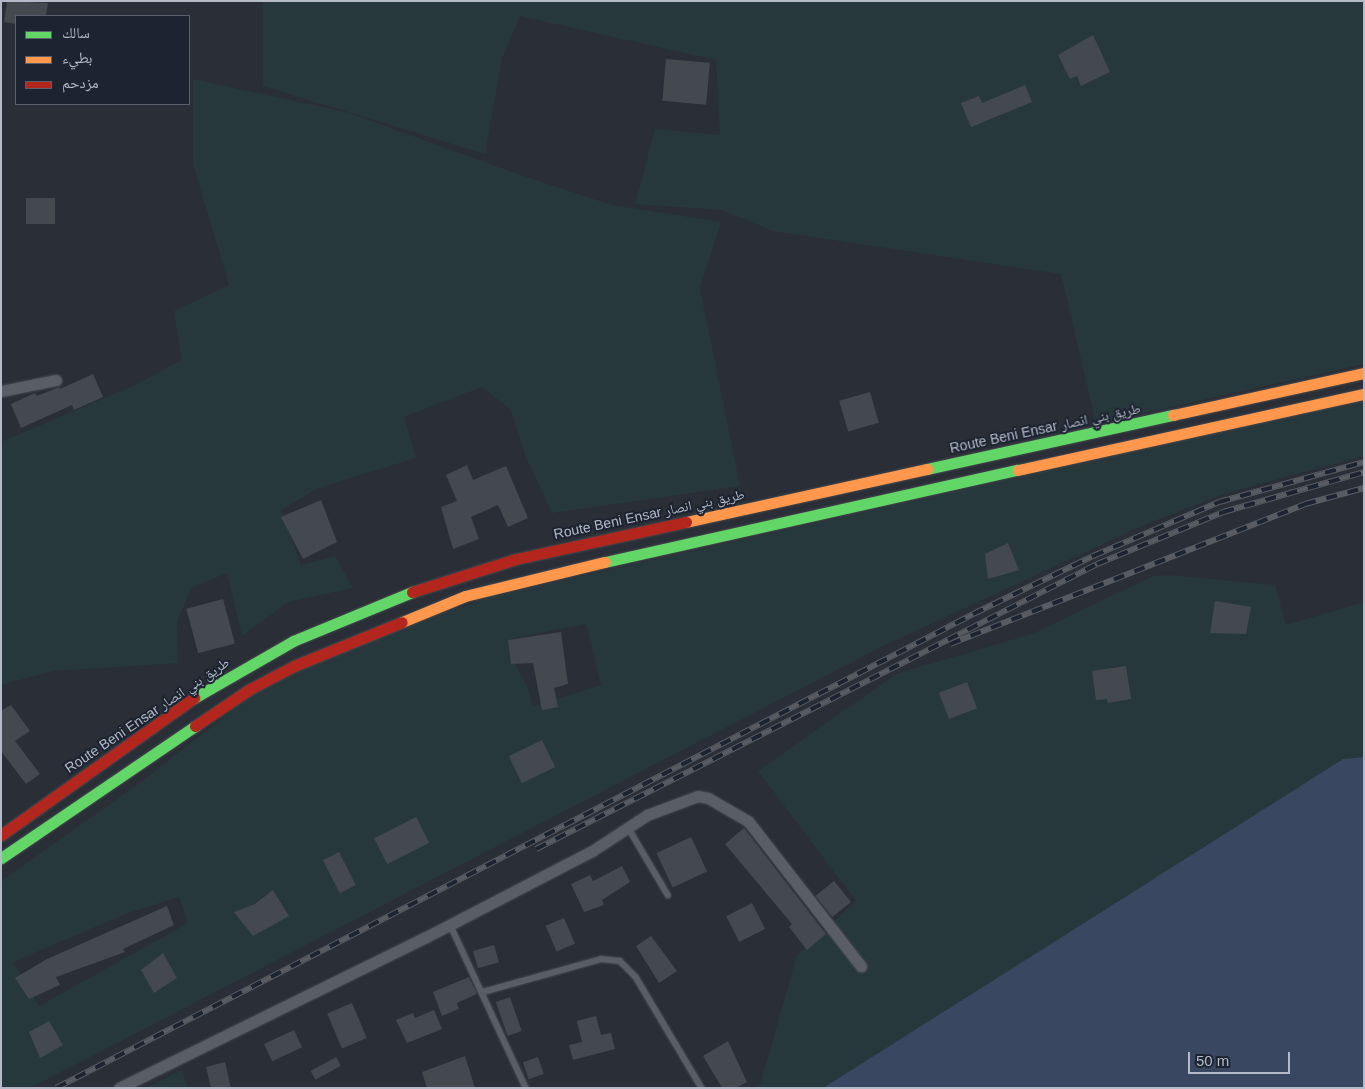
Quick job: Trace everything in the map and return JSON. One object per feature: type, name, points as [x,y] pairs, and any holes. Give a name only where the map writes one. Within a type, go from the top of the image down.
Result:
[{"type":"highway","name":"Route Beni Ensar طريق بني انصار","points":[[1,835],[202,693],[248,665],[293,641],[428,585],[516,559],[1364,373]]},
{"type":"highway","points":[[1,858],[250,689],[296,665],[465,596],[570,569],[1364,394]]},
{"type":"street","points":[[1,391],[56,380]]},
{"type":"street","points":[[119,1088],[450,924],[592,851],[628,827],[660,809],[698,796],[730,810],[748,822],[861,966]]},
{"type":"lane","points":[[628,827],[668,895]]},
{"type":"lane","points":[[450,924],[526,1088]]},
{"type":"lane","points":[[483,992],[601,959],[620,961],[636,977],[702,1088]]},
{"type":"shaded area","points":[[263,1],[1364,1],[1364,364],[1096,424],[1061,274],[773,231],[722,210],[635,204],[655,129],[720,135],[716,60],[520,16],[502,58],[485,154],[263,86]]},
{"type":"shaded area","points":[[193,79],[349,113],[523,176],[612,205],[721,222],[700,288],[740,486],[552,513],[526,457],[511,410],[482,387],[404,417],[416,458],[318,488],[281,510],[301,565],[335,556],[353,588],[288,602],[242,636],[227,573],[191,588],[177,622],[178,663],[53,671],[1,685],[1,442],[133,386],[182,360],[174,311],[229,285],[193,164]]},
{"type":"shaded area","points":[[1364,399],[1364,456],[1226,493],[1144,525],[883,646],[30,1088],[1,1088],[1,881],[137,785],[252,695],[364,640],[493,596]],"holes":[[[586,624],[601,685],[533,707],[527,686],[513,660],[510,639]],[[179,897],[188,923],[39,1006],[13,962],[128,913]]]},
{"type":"shaded area","points":[[1168,575],[1275,585],[1286,625],[1364,602],[1364,757],[1343,759],[823,1088],[753,1088],[760,1085],[797,955],[856,901],[758,771],[896,674],[1032,634],[1153,576]]},
{"type":"shaded area","points":[[182,1070],[188,1088],[146,1088]]},
{"type":"water","points":[[1364,757],[1364,1088],[823,1088],[1343,759]]},
{"type":"building","points":[[7,1],[48,3],[46,15],[15,15],[15,24],[4,22]]},
{"type":"building","points":[[1093,35],[1110,72],[1081,86],[1077,76],[1070,79],[1058,55]]},
{"type":"building","points":[[666,59],[710,63],[706,105],[662,101]]},
{"type":"building","points":[[1025,85],[1032,102],[971,127],[961,103],[979,96],[982,103]]},
{"type":"building","points":[[26,198],[55,198],[55,224],[26,224]]},
{"type":"building","points":[[93,374],[103,397],[74,410],[72,405],[21,428],[11,404],[35,393],[37,396],[59,387],[60,389]]},
{"type":"building","points":[[870,392],[879,423],[848,432],[839,401]]},
{"type":"building","points":[[467,465],[473,480],[506,466],[528,518],[508,527],[498,505],[471,517],[479,539],[453,549],[441,507],[457,501],[446,475]]},
{"type":"building","points":[[321,500],[337,542],[303,559],[281,517]]},
{"type":"building","points":[[1008,543],[1019,570],[988,579],[985,554]]},
{"type":"building","points":[[223,599],[235,643],[198,653],[186,609]]},
{"type":"building","points":[[1215,601],[1251,607],[1246,634],[1210,633]]},
{"type":"building","points":[[561,632],[568,684],[554,688],[558,707],[542,710],[533,663],[511,664],[508,640]]},
{"type":"building","points":[[1126,666],[1131,699],[1108,703],[1107,699],[1096,700],[1092,671]]},
{"type":"building","points":[[967,682],[977,708],[949,719],[939,693]]},
{"type":"building","points":[[11,705],[30,731],[15,741],[40,774],[26,784],[1,751],[1,711]]},
{"type":"building","points":[[542,740],[555,767],[522,783],[509,756]]},
{"type":"building","points":[[416,817],[429,843],[387,864],[374,838]]},
{"type":"building","points":[[744,828],[826,934],[807,950],[789,927],[792,924],[725,844]]},
{"type":"building","points":[[691,837],[707,871],[673,887],[657,853]]},
{"type":"building","points":[[339,852],[356,885],[340,893],[323,860]]},
{"type":"building","points":[[622,866],[630,882],[602,900],[604,905],[584,912],[571,884],[590,875],[593,881]]},
{"type":"building","points":[[834,881],[851,902],[832,917],[815,896]]},
{"type":"building","points":[[273,890],[289,916],[253,936],[234,912],[255,904]]},
{"type":"building","points":[[752,903],[765,929],[739,942],[726,916]]},
{"type":"building","points":[[167,906],[174,925],[123,949],[125,952],[56,977],[60,985],[29,999],[15,978],[47,959]]},
{"type":"building","points":[[564,918],[575,944],[557,952],[546,926]]},
{"type":"building","points":[[651,936],[677,971],[659,983],[636,946]]},
{"type":"building","points":[[494,945],[499,962],[478,968],[473,951]]},
{"type":"building","points":[[163,953],[177,978],[154,993],[141,970]]},
{"type":"building","points":[[469,977],[477,994],[457,1003],[459,1009],[442,1016],[433,992]]},
{"type":"building","points":[[510,997],[522,1031],[508,1036],[496,1002]]},
{"type":"building","points":[[352,1003],[367,1038],[342,1049],[327,1014]]},
{"type":"building","points":[[434,1010],[442,1029],[407,1043],[396,1020],[413,1013],[415,1018]]},
{"type":"building","points":[[596,1016],[601,1035],[611,1033],[615,1049],[573,1060],[569,1045],[582,1042],[577,1021]]},
{"type":"building","points":[[49,1021],[63,1045],[40,1058],[29,1032]]},
{"type":"building","points":[[294,1030],[302,1047],[272,1061],[264,1044]]},
{"type":"building","points":[[728,1041],[747,1082],[736,1088],[722,1088],[703,1056]]},
{"type":"building","points":[[465,1056],[475,1088],[427,1088],[422,1072]]},
{"type":"building","points":[[336,1057],[341,1066],[315,1080],[311,1071]]},
{"type":"building","points":[[538,1057],[544,1074],[529,1079],[523,1062]]},
{"type":"building","points":[[225,1062],[231,1088],[211,1088],[206,1067]]},
{"type":"railway","points":[[56,1088],[973,614],[1093,556],[1219,502],[1364,462]]},
{"type":"railway","points":[[536,849],[1097,564],[1223,512],[1364,472]]},
{"type":"railway","points":[[950,644],[1305,504],[1364,488]]},
{"type":"traffic: fast","points":[[927,469],[1173,415]]},
{"type":"traffic: fast","points":[[605,562],[1018,470]]},
{"type":"traffic: fast","points":[[194,698],[293,641],[412,592]]},
{"type":"traffic: fast","points":[[1,858],[195,726]]},
{"type":"traffic: slow","points":[[1173,415],[1364,373]]},
{"type":"traffic: slow","points":[[1018,470],[1364,394]]},
{"type":"traffic: slow","points":[[686,522],[927,469]]},
{"type":"traffic: slow","points":[[402,622],[465,596],[605,562]]},
{"type":"traffic: jam","points":[[412,592],[516,559],[686,522]]},
{"type":"traffic: jam","points":[[195,726],[250,689],[296,665],[402,622]]},
{"type":"traffic: jam","points":[[1,835],[194,698]]}]
